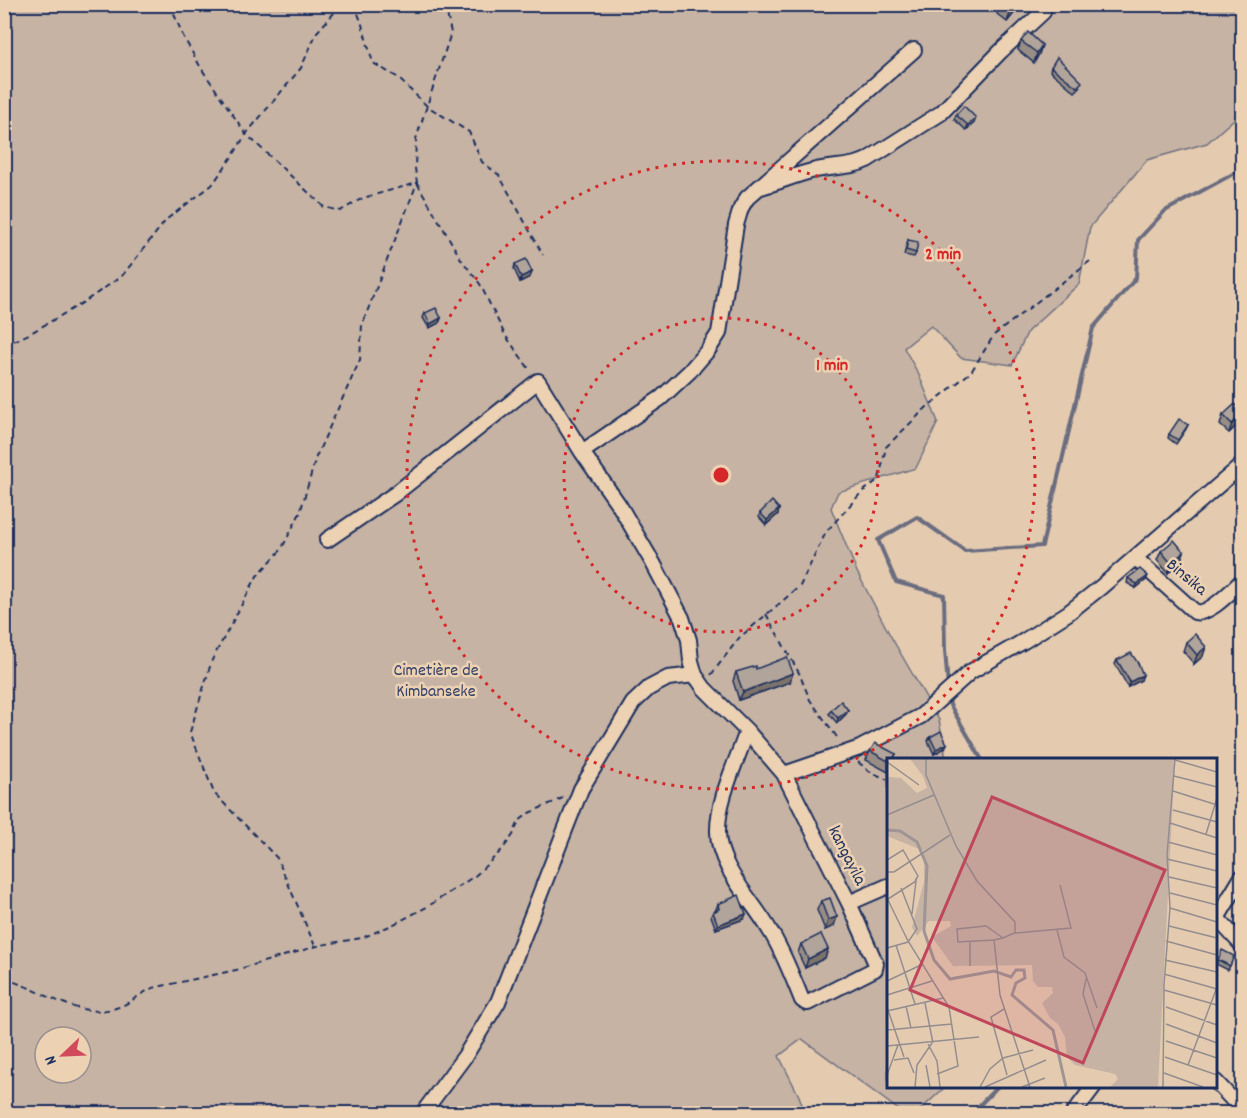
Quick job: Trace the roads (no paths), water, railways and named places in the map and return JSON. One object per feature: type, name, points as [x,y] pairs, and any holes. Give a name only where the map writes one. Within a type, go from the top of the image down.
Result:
[{"type":"street","points":[[759,187],[818,169],[859,164],[867,160],[940,113],[1043,12]]},
{"type":"street","points":[[582,452],[661,398],[690,371],[708,350],[719,333],[736,225],[747,198],[874,83],[914,50]]},
{"type":"street","points":[[327,540],[395,494],[538,381],[582,452],[619,505],[653,563],[682,618],[689,640],[695,675],[668,678],[649,687],[633,703],[580,789],[498,1002],[465,1056],[422,1113]]},
{"type":"street","points":[[783,774],[845,753],[898,730],[921,716],[970,672],[1068,613],[1242,465]]},
{"type":"street","name":"Binsika","points":[[1135,558],[1195,612],[1208,611],[1242,581]]},
{"type":"street","name":"kangayila","points":[[695,675],[704,688],[747,731],[783,774],[849,903],[877,967],[839,989],[806,1004],[802,1000],[769,928],[730,870],[721,849],[718,833],[721,811],[747,731]]},
{"type":"street","points":[[1217,917],[1242,877]]},
{"type":"street","points":[[849,903],[887,886]]},
{"type":"street","points":[[1217,920],[1242,945]]},
{"type":"street","points":[[1217,1084],[1242,1110]]},
{"type":"street","points":[[1079,1111],[1094,1088]]},
{"type":"waterway","points":[[948,687],[944,595],[896,582],[878,540],[917,517],[965,551],[1042,546],[1093,328],[1136,278],[1138,240],[1165,211],[1242,169]]},
{"type":"waterway","points":[[949,697],[950,705],[981,758]]},
{"type":"waterway","points":[[971,1114],[996,1088]]},
{"type":"park label","name":"Cimetière de Kimbanseke","points":[[436,681]]}]
